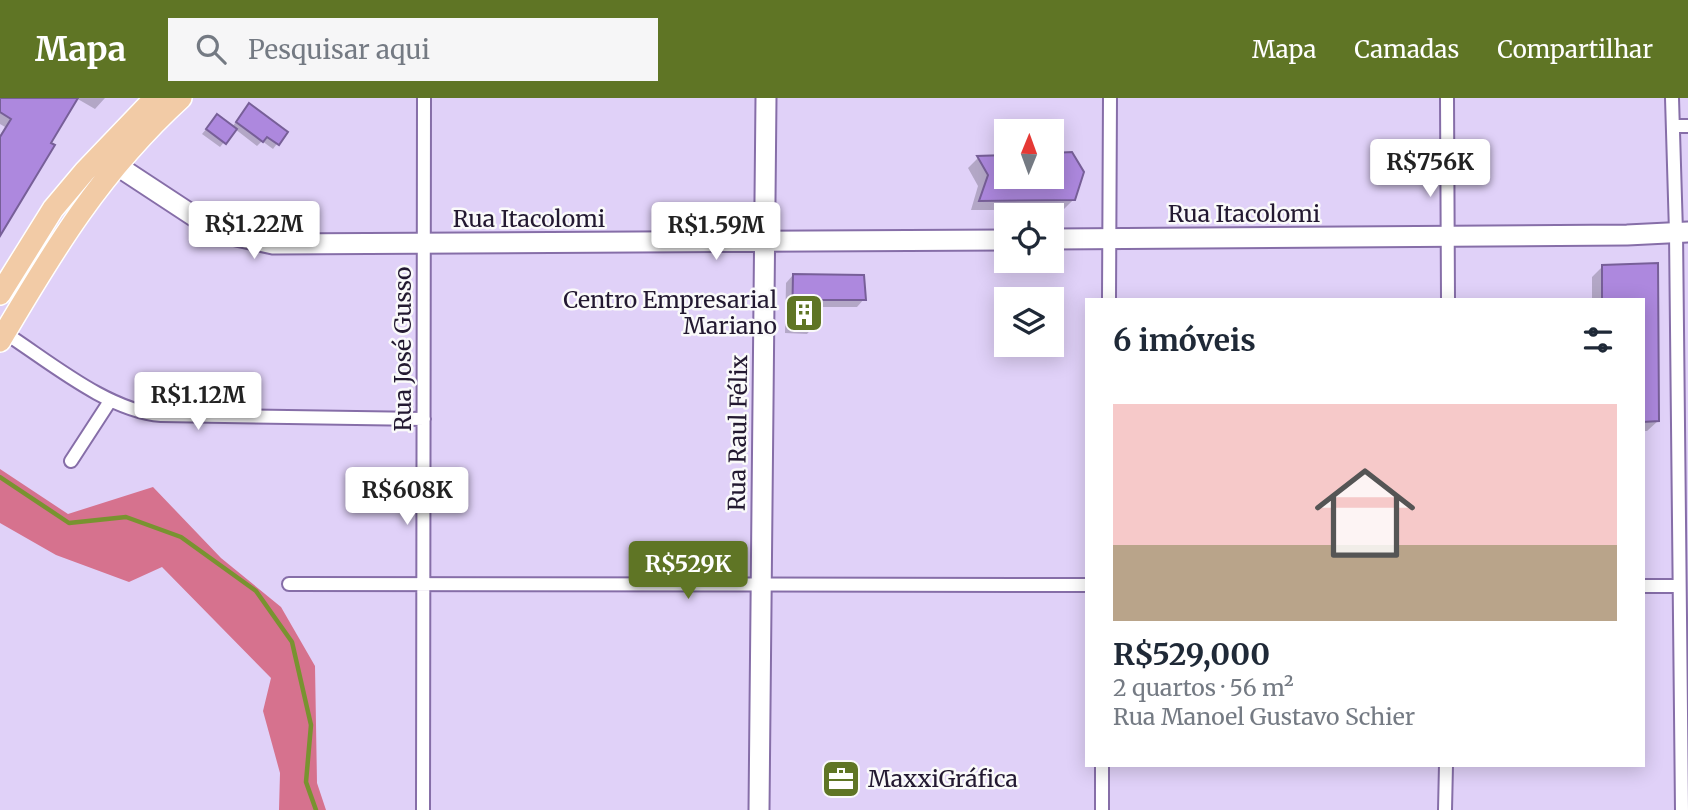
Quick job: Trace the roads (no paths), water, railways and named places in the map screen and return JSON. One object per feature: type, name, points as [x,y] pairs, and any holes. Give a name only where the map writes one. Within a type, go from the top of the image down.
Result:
[{"type":"main road","points":[[0,294],[53,209],[85,171],[155,98]]},
{"type":"main road","points":[[2,337],[71,223],[116,165],[181,98]]},
{"type":"main road","name":"Rua Raul Félix","points":[[759,810],[766,98]]},
{"type":"main road","points":[[116,165],[119,148],[134,120]]},
{"type":"main road","name":"Rua Itacolomi","points":[[116,165],[218,232],[273,244],[994,240]]},
{"type":"main road","name":"Rua Itacolomi","points":[[1064,239],[1627,235],[1682,232]]},
{"type":"street","name":"Rua José Gusso","points":[[423,810],[424,98]]},
{"type":"street","points":[[1109,298],[1110,98]]},
{"type":"street","points":[[1447,98],[1448,298]]},
{"type":"street","points":[[1672,98],[1682,232],[1679,586],[1682,810]]},
{"type":"street","points":[[1673,126],[1688,126]]},
{"type":"street","points":[[2,337],[110,401],[135,412],[161,415],[424,419]]},
{"type":"street","points":[[71,461],[110,401]]},
{"type":"street","points":[[289,584],[1085,585]]},
{"type":"street","points":[[1645,586],[1679,586]]},
{"type":"street","points":[[1102,767],[1102,810]]},
{"type":"street","points":[[1446,767],[1446,810]]},
{"type":"waterway","points":[[0,477],[69,523],[126,517],[181,537],[256,591],[292,642],[311,725],[306,782],[316,810]]},
{"type":"place","name":"Centro Empresarial Mariano","points":[[804,313]]},
{"type":"place","name":"MaxxiGráfica","points":[[841,779]]}]
